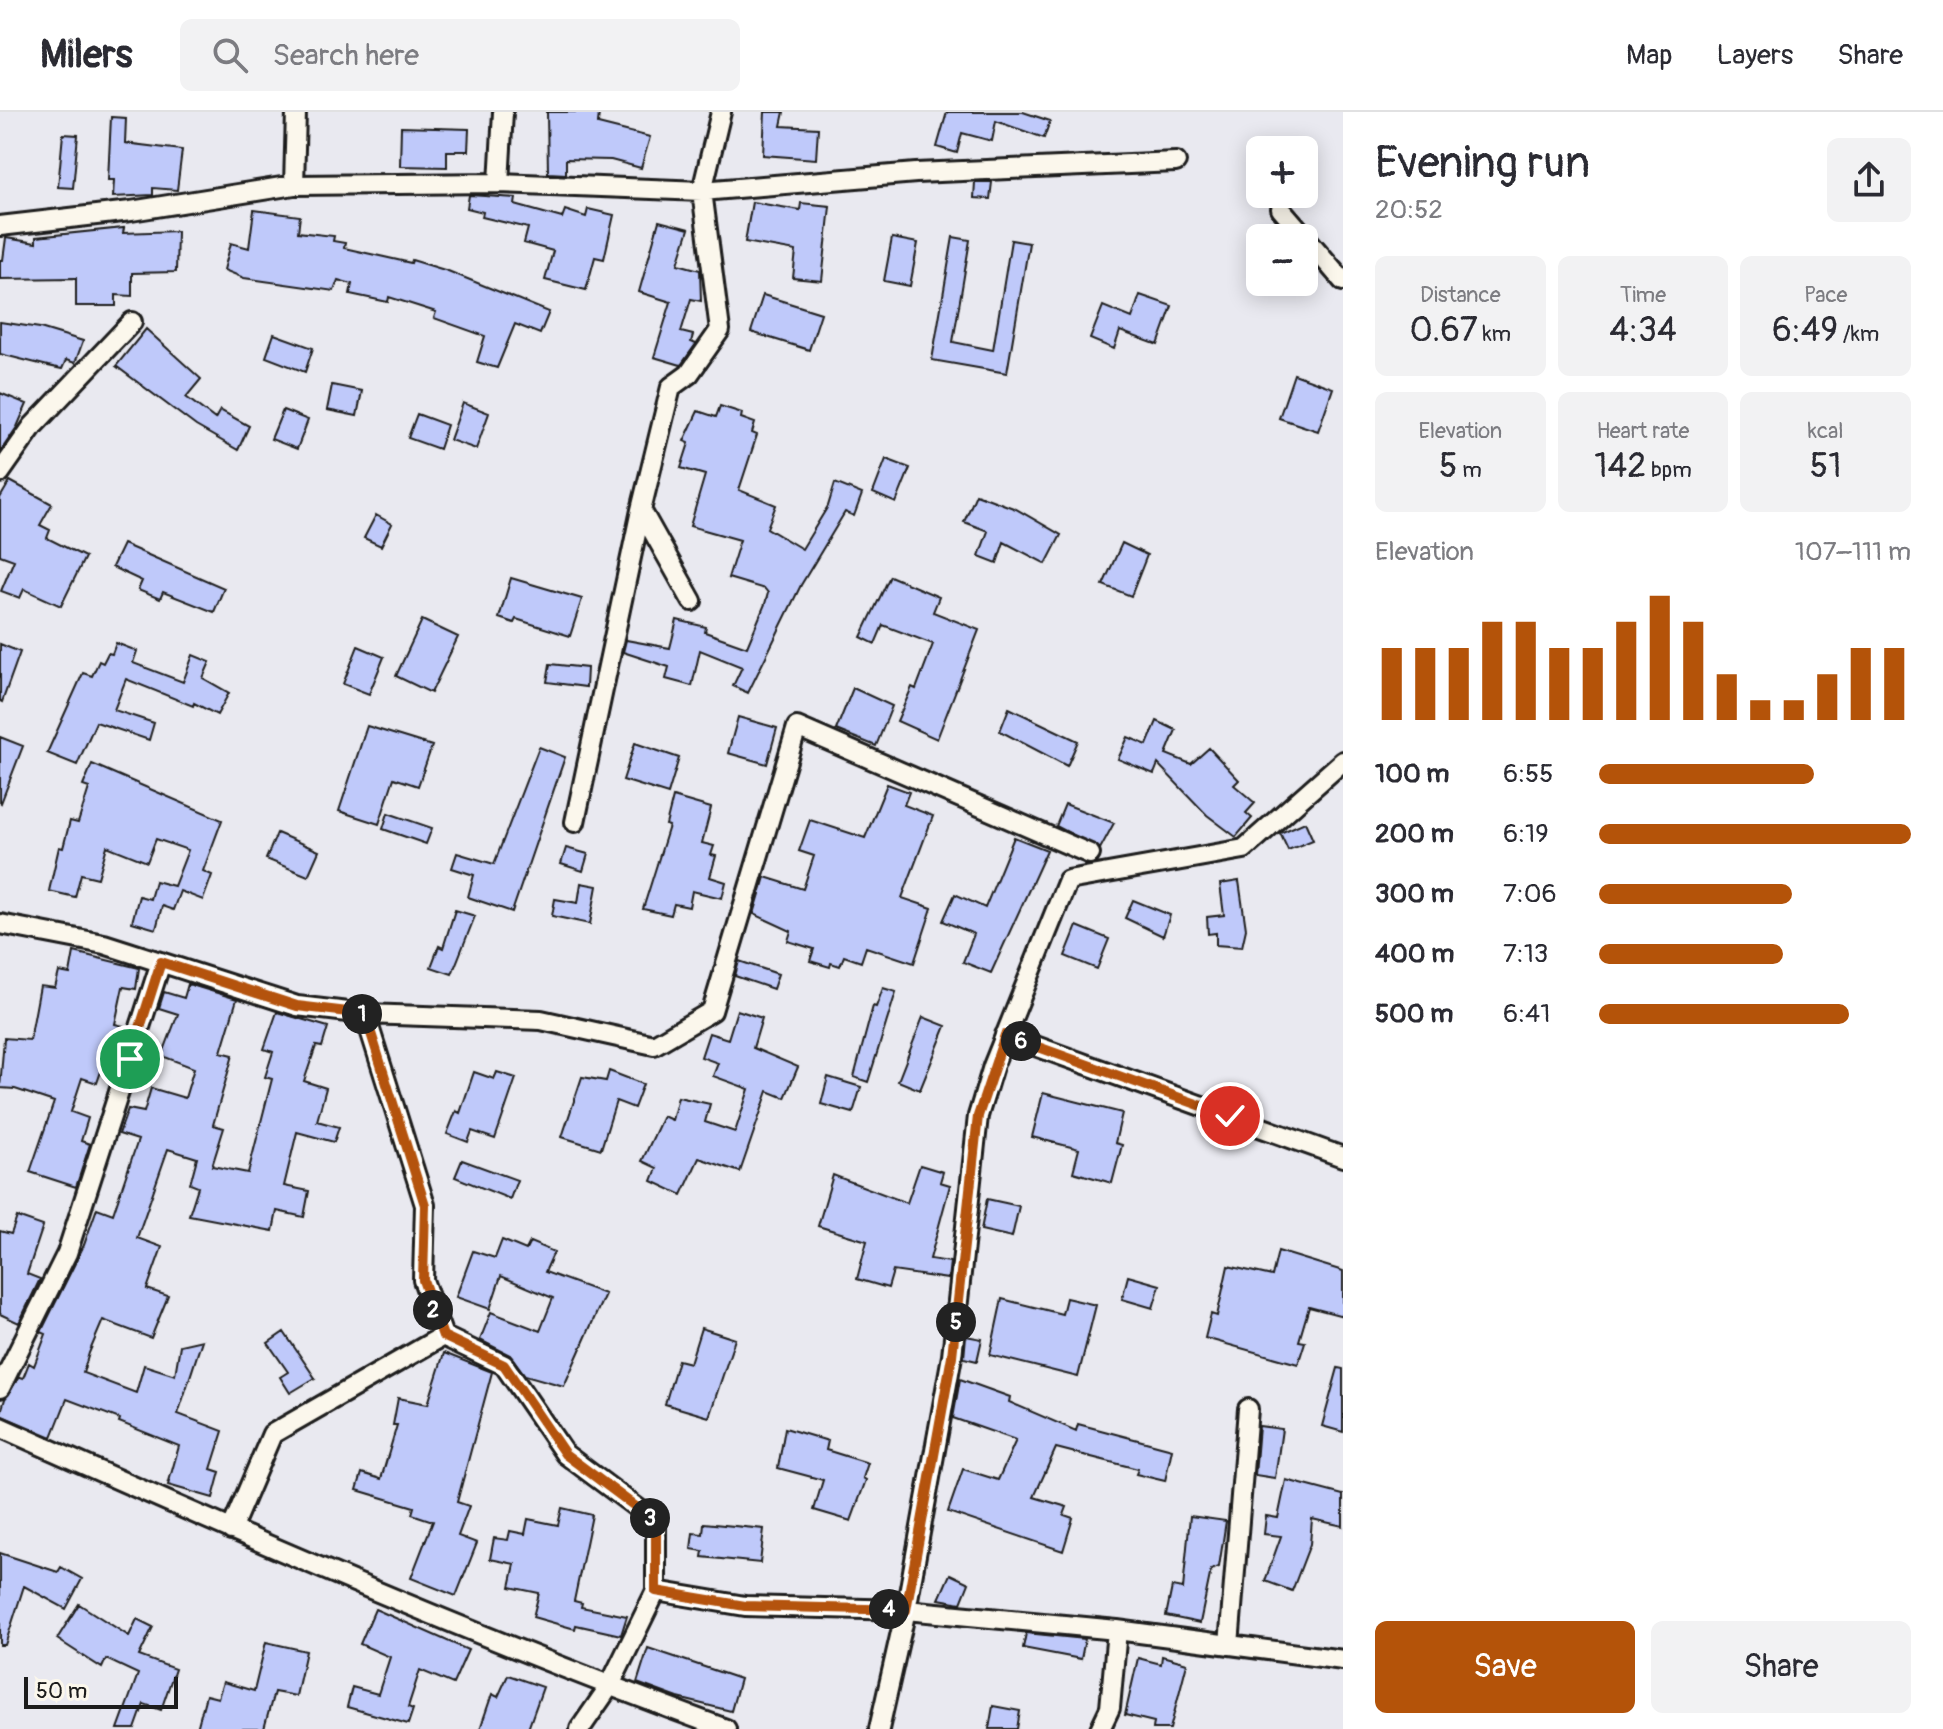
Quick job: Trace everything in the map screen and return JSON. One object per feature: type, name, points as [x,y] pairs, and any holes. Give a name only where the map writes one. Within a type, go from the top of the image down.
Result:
[{"type":"street","points":[[294,185],[296,112]]},
{"type":"street","points":[[499,183],[503,112]]},
{"type":"street","points":[[575,822],[641,510],[671,387],[689,374],[720,330],[702,191],[721,112]]},
{"type":"street","points":[[0,226],[131,211],[294,185],[499,183],[702,191],[916,173],[1176,162]]},
{"type":"street","points":[[1281,209],[1343,281]]},
{"type":"street","points":[[0,473],[33,426],[132,322]]},
{"type":"street","points":[[641,510],[692,601]]},
{"type":"street","points":[[0,924],[104,944],[297,1006],[365,1014],[541,1020],[654,1045],[712,1011],[797,727],[1090,854]]},
{"type":"street","points":[[879,1729],[906,1610],[952,1356],[978,1116],[1005,1035],[1068,880],[1244,849],[1343,761]]},
{"type":"street","points":[[0,1388],[67,1253],[161,962]]},
{"type":"street","points":[[365,1014],[425,1205],[423,1280],[443,1336],[504,1365],[565,1454],[656,1522],[656,1591],[609,1687],[580,1729]]},
{"type":"street","points":[[1005,1035],[1343,1157]]},
{"type":"street","points":[[231,1530],[272,1434],[443,1336]]},
{"type":"street","points":[[1229,1645],[1248,1409]]},
{"type":"street","points":[[0,1427],[231,1530],[609,1687],[726,1729]]},
{"type":"street","points":[[656,1591],[745,1606],[906,1610],[1117,1630],[1343,1660]]},
{"type":"street","points":[[1100,1729],[1110,1708],[1117,1630]]},
{"type":"building","points":[[547,112],[599,112],[598,124],[650,137],[641,168],[611,160],[566,159],[566,174],[548,173]]},
{"type":"building","points":[[765,112],[784,112],[781,126],[818,128],[816,159],[763,155]]},
{"type":"building","points":[[947,112],[1023,112],[1050,121],[1044,138],[996,121],[992,141],[962,133],[957,153],[937,147]]},
{"type":"building","points":[[111,117],[126,118],[125,143],[182,150],[177,190],[153,188],[153,195],[113,197],[114,180],[108,180]]},
{"type":"building","points":[[401,127],[469,129],[468,151],[447,151],[447,167],[400,166]]},
{"type":"building","points":[[63,134],[78,135],[73,188],[58,187]]},
{"type":"building","points":[[975,182],[992,182],[990,199],[974,198]]},
{"type":"building","points":[[469,195],[516,198],[515,205],[562,218],[565,210],[586,217],[588,209],[614,215],[604,259],[595,257],[586,290],[545,280],[553,251],[524,243],[528,228],[482,217],[483,212],[467,208]]},
{"type":"building","points":[[752,202],[800,210],[801,203],[830,206],[822,281],[793,278],[796,251],[745,242]]},
{"type":"building","points":[[254,210],[300,216],[298,232],[334,236],[333,241],[345,243],[344,248],[411,263],[412,260],[448,271],[549,312],[540,334],[515,324],[497,368],[477,362],[485,336],[434,318],[436,312],[389,297],[388,302],[350,294],[352,284],[338,280],[334,291],[244,278],[224,270],[231,243],[249,248]]},
{"type":"building","points":[[659,221],[689,229],[678,264],[700,270],[701,301],[691,299],[681,332],[693,335],[691,342],[696,344],[681,365],[654,357],[671,302],[639,292]]},
{"type":"building","points":[[124,228],[123,233],[177,231],[176,272],[132,273],[132,296],[116,295],[116,306],[76,306],[76,278],[0,279],[0,260],[3,260],[6,238],[36,243],[36,237]]},
{"type":"building","points":[[953,237],[970,240],[953,342],[993,350],[1011,240],[1029,243],[1007,373],[932,360]]},
{"type":"building","points":[[892,238],[918,243],[910,286],[884,281]]},
{"type":"building","points":[[763,295],[821,313],[809,350],[751,332]]},
{"type":"building","points":[[1140,295],[1172,306],[1158,345],[1120,331],[1114,349],[1090,339],[1103,306],[1132,318]]},
{"type":"building","points":[[0,322],[40,328],[83,341],[75,363],[66,360],[62,369],[0,354]]},
{"type":"building","points":[[146,329],[201,379],[186,397],[215,419],[220,410],[249,426],[238,450],[196,426],[116,366]]},
{"type":"building","points":[[274,334],[313,348],[305,372],[266,357]]},
{"type":"building","points":[[1294,374],[1333,388],[1318,431],[1279,418]]},
{"type":"building","points":[[332,385],[362,391],[357,416],[327,410]]},
{"type":"building","points":[[0,393],[27,404],[17,427],[0,452]]},
{"type":"building","points":[[463,403],[489,413],[476,449],[450,440]]},
{"type":"building","points":[[720,406],[742,413],[741,418],[755,423],[752,433],[757,435],[739,490],[776,505],[767,528],[802,549],[828,506],[835,483],[862,494],[854,516],[845,512],[801,585],[748,693],[733,686],[742,667],[700,650],[692,686],[666,679],[669,667],[623,652],[626,640],[670,648],[677,620],[706,627],[705,632],[747,647],[765,604],[768,593],[765,589],[728,578],[740,540],[690,526],[705,475],[681,468],[689,443],[684,441],[698,411],[716,417]]},
{"type":"building","points":[[283,410],[308,420],[297,449],[271,439]]},
{"type":"building","points":[[417,414],[447,425],[439,449],[408,438]]},
{"type":"building","points":[[886,459],[910,468],[896,503],[873,493]]},
{"type":"building","points":[[10,481],[52,504],[40,525],[50,530],[47,538],[85,557],[61,606],[24,589],[20,598],[1,591],[14,560],[0,555],[0,498]]},
{"type":"building","points":[[976,494],[1016,509],[1061,535],[1046,564],[1004,542],[997,563],[979,556],[988,531],[964,522]]},
{"type":"building","points":[[376,515],[392,524],[381,546],[364,538]]},
{"type":"building","points":[[1122,543],[1147,555],[1131,596],[1103,585]]},
{"type":"building","points":[[123,544],[224,588],[214,612],[163,592],[160,599],[138,590],[142,581],[112,567]]},
{"type":"building","points":[[890,576],[939,597],[933,612],[979,630],[937,739],[897,721],[912,687],[916,689],[933,644],[883,625],[875,644],[861,637]]},
{"type":"building","points":[[511,578],[582,599],[570,636],[516,619],[514,623],[499,618]]},
{"type":"building","points":[[422,620],[458,637],[431,693],[396,676]]},
{"type":"building","points":[[116,643],[137,651],[133,663],[183,682],[193,655],[210,662],[203,678],[229,693],[217,715],[194,703],[193,706],[126,679],[114,710],[154,723],[149,740],[96,722],[77,765],[47,753],[83,673],[92,676],[99,661],[103,663],[108,653],[112,654]]},
{"type":"building","points":[[0,644],[20,652],[2,702],[0,701]]},
{"type":"building","points":[[358,646],[384,657],[369,694],[343,684]]},
{"type":"building","points":[[550,664],[587,668],[586,687],[547,682]]},
{"type":"building","points":[[853,688],[892,706],[876,746],[836,730]]},
{"type":"building","points":[[1009,708],[1078,741],[1067,766],[1000,731]]},
{"type":"building","points":[[738,717],[777,728],[767,764],[728,753]]},
{"type":"building","points":[[1157,721],[1176,730],[1166,754],[1191,764],[1209,748],[1239,780],[1234,785],[1255,803],[1246,813],[1252,818],[1236,837],[1207,815],[1158,764],[1154,774],[1118,759],[1128,737],[1147,745]]},
{"type":"building","points":[[367,726],[432,746],[418,786],[394,778],[379,824],[339,811]]},
{"type":"building","points":[[0,737],[23,746],[1,803],[0,802]]},
{"type":"building","points":[[635,743],[679,758],[668,794],[623,780]]},
{"type":"building","points":[[539,747],[565,757],[512,912],[468,897],[474,875],[452,868],[457,853],[494,864]]},
{"type":"building","points":[[92,764],[222,820],[203,871],[212,875],[203,900],[180,891],[173,910],[162,906],[156,929],[132,922],[139,896],[150,899],[155,881],[174,886],[188,850],[156,839],[147,862],[107,846],[98,878],[81,874],[75,897],[49,891],[59,847],[63,848],[70,821],[78,823],[89,788],[83,786]]},
{"type":"building","points":[[887,784],[909,792],[904,805],[933,816],[902,898],[932,908],[914,963],[866,947],[861,962],[844,956],[840,966],[831,963],[830,967],[810,961],[814,949],[788,941],[791,931],[754,914],[765,877],[803,889],[814,856],[799,851],[810,820],[865,838]]},
{"type":"building","points":[[673,797],[711,808],[702,843],[714,846],[711,855],[716,856],[710,877],[726,882],[722,898],[692,891],[689,907],[674,904],[671,915],[643,909],[669,826],[666,825]]},
{"type":"building","points":[[1065,804],[1114,823],[1100,849],[1056,826]]},
{"type":"building","points":[[388,813],[432,828],[426,844],[383,829]]},
{"type":"building","points":[[1305,822],[1313,840],[1288,850],[1280,833]]},
{"type":"building","points":[[277,833],[319,851],[308,876],[266,859]]},
{"type":"building","points":[[1014,837],[1047,850],[991,973],[963,962],[974,934],[943,921],[955,894],[985,908]]},
{"type":"building","points":[[566,848],[588,854],[583,871],[561,864]]},
{"type":"building","points":[[1239,881],[1246,929],[1242,947],[1216,945],[1216,933],[1208,934],[1207,917],[1224,915],[1220,884]]},
{"type":"building","points":[[581,883],[597,886],[590,924],[552,916],[555,899],[578,903]]},
{"type":"building","points":[[1133,900],[1170,915],[1163,936],[1125,918]]},
{"type":"building","points":[[455,910],[475,916],[452,974],[431,967],[439,946],[443,948]]},
{"type":"building","points":[[1077,926],[1109,939],[1097,969],[1065,956]]},
{"type":"building","points":[[74,952],[139,968],[136,989],[123,987],[115,1024],[123,1026],[115,1065],[104,1063],[97,1083],[82,1078],[71,1112],[88,1118],[81,1141],[90,1144],[76,1187],[30,1172],[54,1102],[15,1089],[0,1088],[4,1038],[30,1040],[40,986],[55,988],[59,972],[70,974]]},
{"type":"building","points":[[739,961],[778,974],[773,989],[735,976]]},
{"type":"building","points":[[188,984],[237,999],[221,1052],[233,1055],[213,1125],[224,1128],[212,1166],[248,1173],[272,1079],[265,1077],[273,1052],[264,1049],[277,1012],[328,1027],[322,1047],[316,1046],[304,1081],[326,1088],[317,1121],[339,1127],[334,1142],[297,1132],[284,1186],[309,1191],[304,1217],[277,1211],[273,1231],[189,1215],[198,1187],[190,1184],[197,1158],[168,1149],[137,1238],[162,1247],[147,1289],[168,1296],[151,1338],[103,1320],[89,1353],[83,1373],[136,1393],[144,1365],[175,1375],[180,1345],[202,1340],[178,1414],[223,1431],[211,1469],[220,1472],[213,1498],[168,1485],[179,1446],[119,1422],[120,1419],[67,1399],[52,1437],[0,1415],[5,1399],[19,1377],[23,1378],[29,1363],[34,1366],[46,1334],[41,1332],[84,1245],[97,1208],[113,1214],[138,1140],[119,1134],[128,1109],[144,1112],[151,1088],[185,1098],[194,1068],[162,1056],[178,1014],[159,1008],[164,992],[184,998]]},
{"type":"building","points":[[883,988],[896,992],[868,1082],[854,1077],[873,1006],[876,1007]]},
{"type":"building","points":[[737,1010],[762,1018],[753,1048],[798,1067],[785,1098],[768,1091],[740,1172],[699,1158],[682,1195],[652,1181],[657,1168],[642,1161],[663,1116],[672,1120],[678,1097],[710,1104],[705,1122],[735,1132],[749,1089],[713,1076],[718,1063],[701,1057],[709,1033],[728,1039]]},
{"type":"building","points":[[923,1017],[946,1026],[920,1090],[898,1081]]},
{"type":"building","points":[[609,1071],[643,1084],[634,1108],[616,1101],[601,1149],[562,1137],[582,1077],[606,1081]]},
{"type":"building","points":[[474,1072],[494,1079],[497,1072],[516,1078],[495,1139],[472,1131],[468,1142],[447,1134],[456,1111],[460,1113]]},
{"type":"building","points":[[828,1077],[861,1087],[853,1113],[821,1104]]},
{"type":"building","points":[[1043,1093],[1122,1113],[1115,1143],[1122,1145],[1112,1183],[1073,1172],[1079,1149],[1032,1137]]},
{"type":"building","points":[[462,1160],[517,1180],[510,1199],[455,1177]]},
{"type":"building","points":[[920,1165],[943,1172],[940,1182],[950,1185],[930,1259],[950,1262],[948,1279],[893,1271],[888,1288],[857,1279],[867,1241],[818,1226],[833,1175],[907,1203]]},
{"type":"building","points":[[987,1199],[1019,1206],[1012,1237],[981,1230]]},
{"type":"building","points":[[17,1217],[43,1226],[27,1274],[40,1279],[19,1323],[0,1314],[0,1231],[11,1234]]},
{"type":"building","points":[[502,1240],[526,1250],[530,1242],[554,1252],[545,1272],[605,1294],[564,1386],[525,1375],[510,1355],[480,1340],[491,1312],[540,1331],[553,1298],[501,1276],[490,1309],[456,1297],[473,1251],[495,1258]]},
{"type":"building","points":[[1278,1251],[1343,1271],[1343,1316],[1309,1307],[1299,1341],[1305,1342],[1298,1364],[1205,1338],[1211,1314],[1217,1316],[1228,1266],[1272,1276]]},
{"type":"building","points":[[1128,1276],[1160,1285],[1153,1308],[1122,1299]]},
{"type":"building","points":[[1066,1298],[1096,1305],[1078,1377],[990,1355],[1002,1299],[1062,1314]]},
{"type":"building","points":[[701,1328],[735,1339],[709,1417],[665,1404],[678,1360],[690,1363]]},
{"type":"building","points":[[284,1332],[315,1378],[290,1393],[280,1377],[288,1372],[268,1343]]},
{"type":"building","points":[[966,1336],[982,1339],[977,1361],[964,1358]]},
{"type":"building","points":[[444,1353],[492,1372],[457,1502],[469,1506],[458,1536],[477,1543],[456,1596],[411,1578],[433,1521],[412,1514],[414,1507],[357,1490],[362,1473],[381,1479],[397,1425],[393,1425],[398,1398],[428,1404]]},
{"type":"building","points":[[1338,1368],[1343,1369],[1343,1432],[1322,1426]]},
{"type":"building","points":[[960,1379],[1010,1397],[1009,1402],[1076,1431],[1078,1424],[1172,1449],[1165,1481],[1136,1474],[1138,1469],[1056,1448],[1034,1497],[1067,1507],[1064,1515],[1073,1518],[1063,1551],[948,1512],[963,1469],[998,1480],[1016,1440],[953,1418]]},
{"type":"building","points":[[1259,1426],[1282,1429],[1275,1478],[1255,1475]]},
{"type":"building","points":[[785,1428],[828,1441],[826,1450],[868,1463],[863,1478],[866,1480],[851,1521],[814,1510],[823,1480],[778,1468]]},
{"type":"building","points":[[1286,1480],[1343,1495],[1343,1526],[1312,1519],[1310,1544],[1292,1591],[1265,1581],[1281,1536],[1264,1534],[1266,1516],[1278,1518]]},
{"type":"building","points":[[562,1508],[592,1515],[574,1601],[582,1603],[581,1607],[627,1616],[621,1635],[576,1625],[575,1629],[533,1617],[539,1593],[510,1587],[515,1564],[490,1559],[494,1538],[508,1540],[510,1531],[525,1534],[528,1519],[558,1525]]},
{"type":"building","points":[[1190,1516],[1226,1521],[1219,1567],[1211,1570],[1200,1623],[1166,1616],[1172,1587],[1183,1589]]},
{"type":"building","points":[[704,1523],[764,1529],[760,1563],[702,1557],[703,1551],[691,1549],[693,1533],[703,1534]]},
{"type":"building","points":[[0,1553],[58,1572],[61,1567],[82,1579],[66,1609],[24,1586],[5,1645],[0,1645]]},
{"type":"building","points":[[950,1574],[969,1583],[961,1603],[939,1599]]},
{"type":"building","points":[[79,1604],[129,1636],[137,1619],[153,1627],[139,1656],[175,1669],[161,1710],[144,1704],[135,1729],[118,1729],[138,1674],[106,1659],[102,1668],[57,1639]]},
{"type":"building","points":[[375,1609],[468,1650],[453,1684],[420,1670],[408,1707],[413,1709],[408,1724],[347,1707],[352,1687],[378,1694],[390,1657],[360,1644]]},
{"type":"building","points":[[1026,1633],[1085,1639],[1081,1659],[1023,1648]]},
{"type":"building","points":[[266,1642],[306,1651],[296,1696],[274,1692],[264,1729],[197,1729],[206,1695],[218,1698],[223,1682],[254,1691]]},
{"type":"building","points":[[648,1648],[740,1679],[731,1711],[678,1698],[637,1683]]},
{"type":"building","points":[[1162,1656],[1187,1663],[1170,1729],[1153,1729],[1154,1722],[1125,1715],[1138,1658],[1161,1664]]},
{"type":"building","points":[[508,1675],[543,1687],[528,1729],[480,1729],[492,1694],[498,1697]]},
{"type":"building","points":[[993,1706],[1020,1711],[1017,1729],[989,1729]]},
{"type":"route","points":[[130,1059],[161,962],[297,1006],[365,1014],[425,1205],[423,1280],[443,1336],[504,1365],[565,1454],[656,1522],[656,1591],[745,1606],[906,1610],[952,1356],[978,1116],[1005,1035],[1230,1116]]}]
